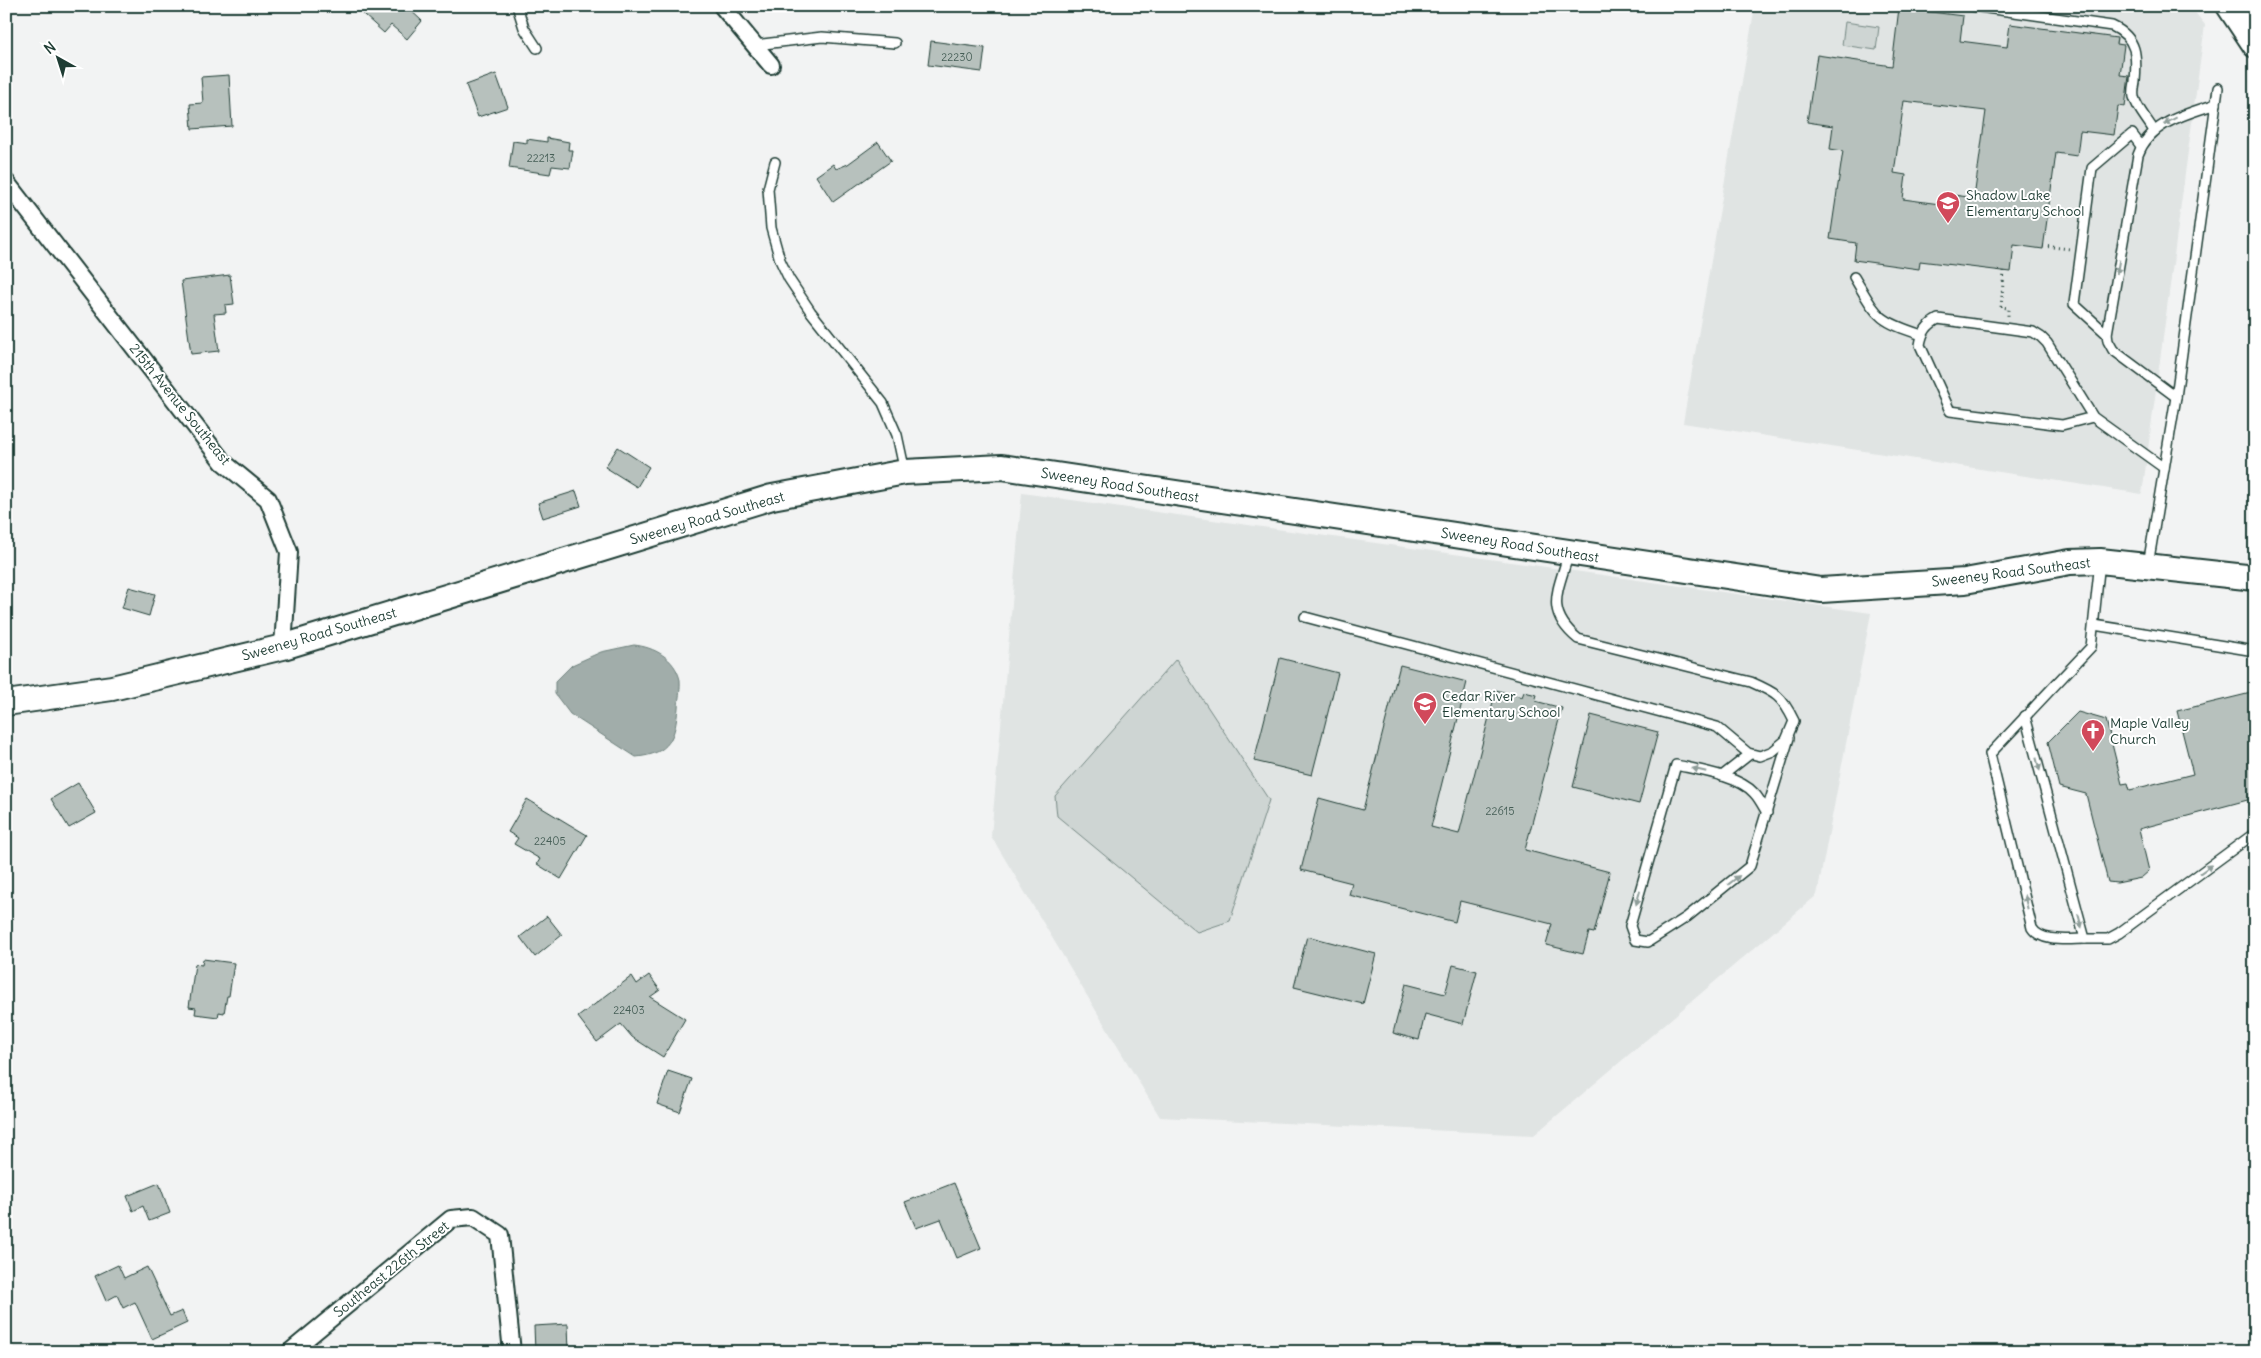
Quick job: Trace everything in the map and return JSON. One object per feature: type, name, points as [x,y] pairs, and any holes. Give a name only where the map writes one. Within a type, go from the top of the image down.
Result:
[{"type":"street","points":[[722,6],[770,65]]},
{"type":"street","points":[[2229,6],[2255,45]]},
{"type":"street","name":"215th Avenue Southeast","points":[[6,182],[223,462],[268,499],[289,552],[283,646]]},
{"type":"street","name":"Sweeney Road Southeast","points":[[6,703],[112,688],[283,646],[772,497],[905,472],[1002,467],[1821,590],[1965,581],[2070,562],[2100,561],[2255,578]]},
{"type":"street","name":"Southeast 226th Street","points":[[290,1352],[451,1219],[473,1217],[500,1235],[512,1352]]},
{"type":"lane","points":[[517,6],[524,28],[537,48]]},
{"type":"lane","points":[[1972,6],[2112,26],[2118,29],[2131,42],[2137,56],[2134,96],[2137,105],[2154,131]]},
{"type":"lane","points":[[755,45],[822,36],[895,43]]},
{"type":"lane","points":[[2148,565],[2176,397],[2218,88]]},
{"type":"lane","points":[[2176,397],[2113,350],[2108,341],[2107,334],[2136,164],[2141,146],[2154,131],[2173,118],[2216,104]]},
{"type":"lane","points":[[2107,334],[2074,304],[2092,168],[2132,134],[2141,146]]},
{"type":"lane","points":[[775,162],[768,189],[771,228],[780,260],[789,279],[811,312],[883,403],[897,435],[905,472]]},
{"type":"lane","points":[[1854,277],[1880,317],[1897,327],[1922,335]]},
{"type":"lane","points":[[2093,417],[2062,426],[1950,411],[1920,344],[1922,335],[1931,323],[1938,319],[2033,332],[2047,343],[2093,417],[2164,468]]},
{"type":"lane","points":[[1570,552],[1555,602],[1556,614],[1566,629],[1578,639],[1751,682],[1776,693],[1788,708],[1794,721],[1767,813],[1754,857],[1745,872],[1687,916],[1648,942],[1635,940],[1630,926],[1676,765],[1722,776],[1747,787],[1754,792],[1767,813]]},
{"type":"lane","points":[[2100,561],[2091,647],[1990,754],[2032,928],[2035,933],[2048,938],[2108,939],[2119,933],[2255,833]]},
{"type":"lane","points":[[1305,617],[1717,727],[1750,754],[1760,756],[1773,750],[1786,740],[1794,721]]},
{"type":"lane","points":[[2094,626],[2255,650]]},
{"type":"lane","points":[[2025,716],[2085,939]]},
{"type":"lane","points":[[1722,776],[1750,754]]},
{"type":"path","points":[[2048,212],[2085,216]]},
{"type":"path","points":[[2043,246],[2081,251]]},
{"type":"path","points":[[2004,272],[2001,307],[2008,308],[2009,329]]},
{"type":"shaded area","name":"Shadow Lake Elementary School","points":[[1755,6],[2190,6],[2205,25],[2142,494],[1683,423]]},
{"type":"shaded area","points":[[1845,22],[1879,27],[1876,50],[1842,45]]},
{"type":"shaded area","name":"Cedar River Elementary School","points":[[1022,493],[1871,613],[1817,895],[1534,1135],[1160,1117],[991,836]]},
{"type":"shaded area","points":[[634,645],[649,648],[663,655],[674,666],[680,680],[675,728],[669,743],[656,752],[636,757],[570,714],[555,694],[555,682],[572,665],[601,652]]},
{"type":"shaded area","points":[[1176,659],[1269,800],[1230,921],[1197,932],[1057,816],[1055,796]]},
{"type":"building","points":[[354,6],[406,6],[422,21],[407,39],[391,25],[384,33]]},
{"type":"building","points":[[1899,8],[1963,16],[1960,41],[2007,47],[2010,24],[2117,38],[2116,44],[2124,45],[2120,75],[2129,76],[2125,107],[2118,106],[2114,135],[2080,131],[2077,156],[2056,153],[2043,249],[2014,245],[2011,272],[1920,261],[1919,269],[1854,260],[1856,243],[1830,239],[1843,151],[1830,149],[1833,126],[1807,122],[1817,55],[1892,66]],"holes":[[[1904,101],[1986,111],[1974,198],[1948,194],[1947,205],[1903,199],[1906,175],[1894,173]]]},
{"type":"building","points":[[931,41],[985,48],[982,72],[928,65]]},
{"type":"building","points":[[496,74],[508,107],[478,117],[466,85]]},
{"type":"building","points":[[229,75],[232,126],[192,129],[190,104],[203,103],[201,77]]},
{"type":"building","points":[[547,138],[569,142],[568,150],[573,150],[570,168],[552,166],[550,174],[509,168],[513,141],[527,143],[527,139],[547,142]]},
{"type":"building","points":[[878,142],[891,161],[833,202],[816,176],[833,164],[836,169],[848,164]]},
{"type":"building","points":[[230,275],[234,304],[225,305],[226,313],[214,314],[219,351],[191,354],[181,281]]},
{"type":"building","points":[[618,447],[649,467],[637,487],[605,467]]},
{"type":"building","points":[[576,491],[581,506],[543,518],[538,503]]},
{"type":"building","points":[[129,587],[155,594],[149,616],[122,608]]},
{"type":"building","points":[[1280,658],[1338,673],[1312,775],[1254,761]]},
{"type":"building","points":[[1400,665],[1467,682],[1431,827],[1459,834],[1496,690],[1522,697],[1524,692],[1537,695],[1535,701],[1562,708],[1525,850],[1610,872],[1594,933],[1589,932],[1583,954],[1546,945],[1552,924],[1460,901],[1455,922],[1349,895],[1352,883],[1301,870],[1319,798],[1363,810]]},
{"type":"building","points":[[2255,692],[2255,798],[2139,829],[2149,871],[2141,878],[2117,883],[2108,882],[2086,794],[2059,787],[2048,742],[2078,712],[2106,720],[2122,784],[2128,783],[2130,790],[2193,774],[2177,711]]},
{"type":"building","points":[[1591,715],[1658,732],[1639,804],[1573,787]]},
{"type":"building","points":[[78,783],[96,813],[69,828],[51,799]]},
{"type":"building","points":[[527,799],[587,835],[561,879],[537,864],[540,859],[514,844],[518,838],[508,832]]},
{"type":"building","points":[[547,916],[562,935],[535,957],[520,937]]},
{"type":"building","points":[[1307,936],[1376,954],[1363,1004],[1294,987]]},
{"type":"building","points":[[203,959],[234,963],[229,996],[227,996],[224,1013],[219,1012],[218,1017],[195,1014],[196,1008],[189,1007],[195,964],[202,965]]},
{"type":"building","points":[[1453,965],[1477,971],[1463,1024],[1425,1014],[1419,1040],[1393,1033],[1406,984],[1445,994]]},
{"type":"building","points":[[649,975],[660,990],[650,997],[685,1019],[663,1057],[632,1037],[621,1024],[597,1042],[578,1017],[632,976],[637,984]]},
{"type":"building","points":[[668,1071],[692,1079],[680,1112],[657,1104]]},
{"type":"building","points":[[159,1183],[170,1213],[149,1221],[143,1206],[133,1211],[127,1196]]},
{"type":"building","points":[[954,1183],[981,1248],[957,1258],[941,1219],[916,1228],[905,1202]]},
{"type":"building","points":[[118,1265],[124,1278],[147,1267],[170,1316],[182,1311],[187,1323],[152,1339],[135,1302],[123,1308],[117,1295],[106,1301],[95,1276]]},
{"type":"building","points":[[568,1324],[569,1352],[535,1352],[534,1326]]},
{"type":"place","name":"Shadow Lake Elementary School","points":[[1948,224]]},
{"type":"place","name":"Cedar River Elementary School","points":[[1425,725]]},
{"type":"place","name":"Maple Valley Church","points":[[2093,752]]}]
